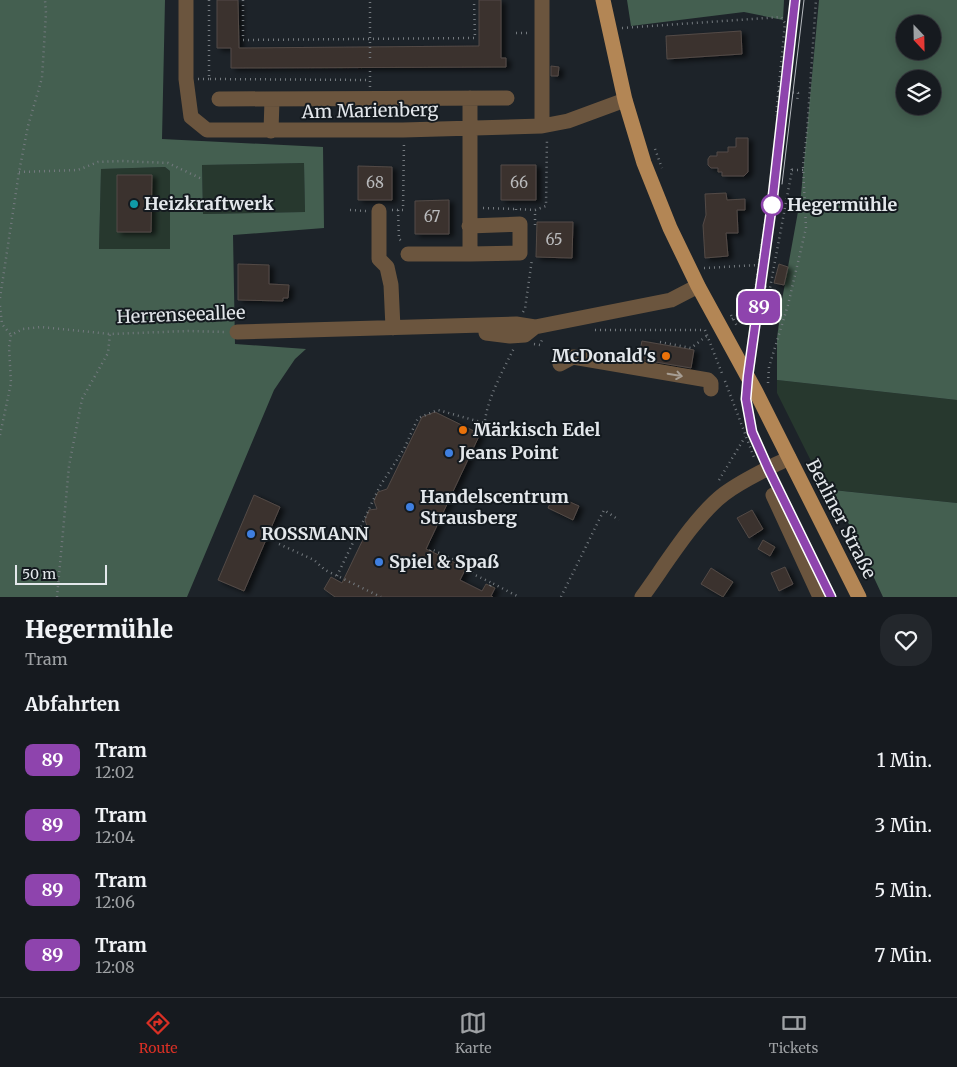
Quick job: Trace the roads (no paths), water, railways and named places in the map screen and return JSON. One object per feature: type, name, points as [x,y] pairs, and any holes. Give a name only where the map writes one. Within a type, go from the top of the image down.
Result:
[{"type":"main road","name":"Berliner Straße","points":[[602,0],[625,100],[644,164],[670,228],[698,286],[756,392],[859,597]]},
{"type":"street","name":"Am Marienberg","points":[[186,0],[186,79],[191,117],[207,130],[545,129],[625,100]]},
{"type":"street","points":[[542,0],[545,129]]},
{"type":"street","points":[[470,98],[470,254]]},
{"type":"street","name":"Am Marienberg","points":[[219,99],[507,98]]},
{"type":"street","points":[[271,131],[272,100]]},
{"type":"street","points":[[379,211],[379,259],[387,267],[391,285],[393,328]]},
{"type":"street","points":[[408,249],[470,254],[520,253],[520,224],[469,226]]},
{"type":"street","name":"Herrenseeallee","points":[[237,332],[432,327],[525,335],[671,300],[698,286]]},
{"type":"street","points":[[560,364],[573,357],[708,380],[711,383],[711,389]]},
{"type":"street","points":[[642,597],[688,534],[723,495],[789,458]]},
{"type":"street","points":[[773,495],[820,597]]},
{"type":"tram line","points":[[795,0],[772,205],[746,399],[752,432],[830,597]]},
{"type":"tram line","name":"89","points":[[795,0],[772,204],[746,399],[752,432],[831,597]]},
{"type":"tram line","points":[[782,184],[804,0]]},
{"type":"place","name":"Heizkraftwerk","points":[[134,204]]},
{"type":"place","name":"Hegermühle","points":[[772,205]]},
{"type":"place","name":"McDonald's","points":[[666,356]]},
{"type":"place","name":"Märkisch Edel","points":[[463,430]]},
{"type":"place","name":"Jeans Point","points":[[449,453]]},
{"type":"place","name":"Handelscentrum Strausberg","points":[[410,507]]},
{"type":"place","name":"ROSSMANN","points":[[251,534]]},
{"type":"place","name":"Spiel & Spaß","points":[[379,562]]}]
